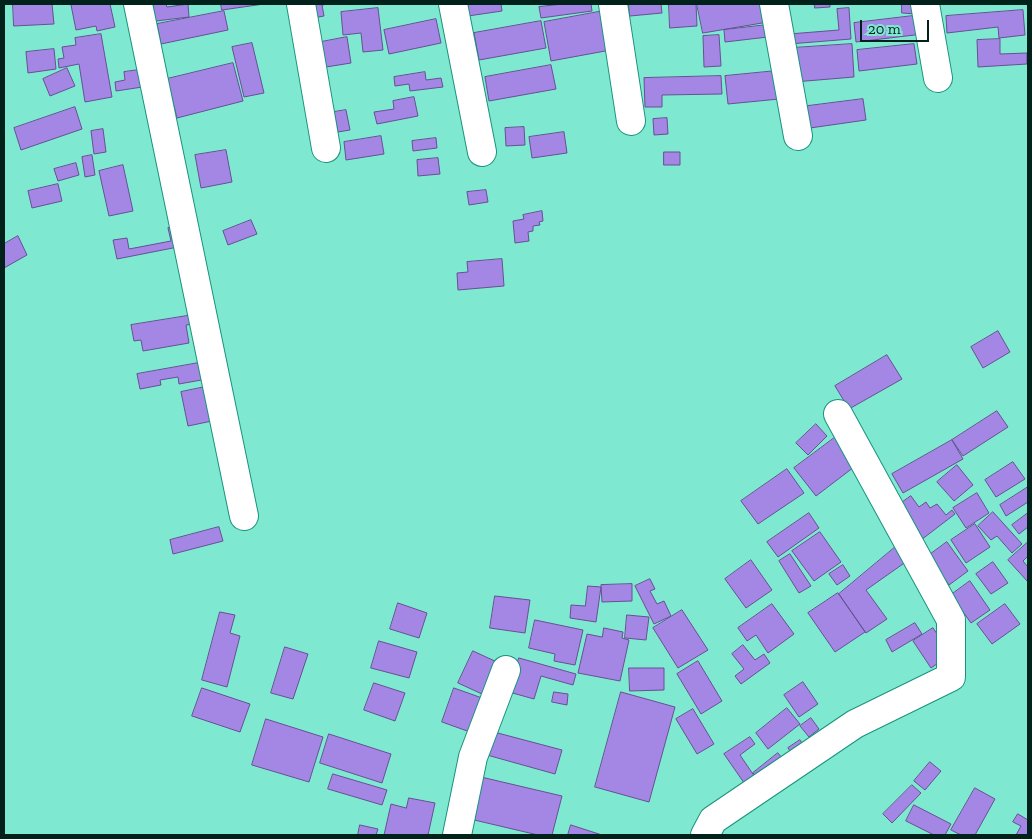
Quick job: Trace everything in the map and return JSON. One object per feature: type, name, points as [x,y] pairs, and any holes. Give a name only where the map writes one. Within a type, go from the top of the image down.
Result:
[{"type":"street","points":[[138,4],[244,516]]},
{"type":"street","points":[[301,4],[326,148]]},
{"type":"street","points":[[453,4],[482,152]]},
{"type":"street","points":[[613,4],[631,120]]},
{"type":"street","points":[[774,4],[798,136]]},
{"type":"street","points":[[925,4],[938,78]]},
{"type":"street","points":[[705,835],[712,820],[855,724],[952,677],[952,620],[838,414]]},
{"type":"street","points":[[457,835],[473,757],[506,670]]},
{"type":"building","points":[[13,4],[52,4],[54,24],[14,26]]},
{"type":"building","points":[[110,4],[115,27],[97,31],[96,26],[76,30],[71,5]]},
{"type":"building","points":[[153,4],[166,4],[167,7],[188,4],[189,17],[156,21]]},
{"type":"building","points":[[221,4],[264,4],[222,10]]},
{"type":"building","points":[[310,4],[328,4],[322,5],[324,16],[313,18]]},
{"type":"building","points":[[466,4],[501,4],[502,11],[468,16]]},
{"type":"building","points":[[563,4],[591,4],[592,11],[541,18],[539,7]]},
{"type":"building","points":[[629,4],[661,4],[662,13],[630,16]]},
{"type":"building","points":[[669,4],[696,4],[697,26],[670,28]]},
{"type":"building","points":[[697,4],[765,4],[768,22],[703,33]]},
{"type":"building","points":[[815,4],[830,4],[830,7],[815,8]]},
{"type":"building","points":[[902,4],[917,4],[917,14],[902,13]]},
{"type":"building","points":[[378,8],[383,50],[363,52],[361,33],[343,35],[341,12]]},
{"type":"building","points":[[849,8],[851,39],[789,44],[789,34],[839,30],[837,9]]},
{"type":"building","points":[[609,10],[616,49],[551,61],[544,22]]},
{"type":"building","points":[[1023,10],[1025,35],[999,38],[998,27],[947,33],[946,16]]},
{"type":"building","points":[[224,11],[228,30],[161,44],[157,24]]},
{"type":"building","points":[[921,15],[923,34],[856,42],[854,23]]},
{"type":"building","points":[[436,19],[441,43],[389,54],[384,30]]},
{"type":"building","points":[[541,21],[546,48],[479,60],[474,33]]},
{"type":"building","points":[[767,25],[768,37],[725,42],[724,30]]},
{"type":"building","points":[[101,34],[112,97],[85,102],[79,64],[59,68],[58,59],[64,58],[62,47],[76,45],[75,38]]},
{"type":"building","points":[[719,35],[721,66],[704,67],[703,36]]},
{"type":"building","points":[[347,37],[351,63],[320,68],[316,43]]},
{"type":"building","points":[[1000,39],[1000,54],[1027,53],[1027,64],[978,67],[977,40]]},
{"type":"building","points":[[252,43],[264,93],[244,97],[232,47]]},
{"type":"building","points":[[852,44],[854,77],[794,82],[792,48]]},
{"type":"building","points":[[914,44],[917,64],[859,71],[857,50]]},
{"type":"building","points":[[54,49],[56,69],[28,73],[26,52]]},
{"type":"building","points":[[233,63],[243,101],[177,118],[167,79]]},
{"type":"building","points":[[551,65],[556,89],[489,101],[485,77]]},
{"type":"building","points":[[67,68],[75,86],[50,96],[43,79]]},
{"type":"building","points":[[146,69],[149,86],[116,91],[115,82],[125,80],[124,72]]},
{"type":"building","points":[[776,71],[779,99],[728,104],[725,76]]},
{"type":"building","points":[[425,72],[426,80],[441,78],[443,87],[410,91],[409,84],[395,86],[394,77]]},
{"type":"building","points":[[721,76],[722,94],[662,95],[662,107],[645,107],[644,78]]},
{"type":"building","points":[[414,97],[418,116],[377,124],[374,112],[394,109],[393,101]]},
{"type":"building","points":[[863,99],[866,120],[803,129],[800,107]]},
{"type":"building","points":[[75,107],[82,129],[21,150],[14,128]]},
{"type":"building","points":[[346,110],[350,130],[338,132],[334,112]]},
{"type":"building","points":[[667,118],[668,134],[654,135],[653,119]]},
{"type":"building","points":[[524,127],[525,145],[506,146],[505,128]]},
{"type":"building","points":[[103,129],[106,152],[94,154],[91,131]]},
{"type":"building","points":[[564,132],[567,153],[532,158],[529,137]]},
{"type":"building","points":[[381,136],[384,154],[346,160],[344,142]]},
{"type":"building","points":[[436,138],[437,148],[413,151],[412,141]]},
{"type":"building","points":[[226,150],[232,182],[201,188],[195,155]]},
{"type":"building","points":[[664,152],[680,152],[680,165],[664,165]]},
{"type":"building","points":[[92,155],[95,175],[85,177],[82,157]]},
{"type":"building","points":[[438,158],[440,174],[418,176],[417,160]]},
{"type":"building","points":[[76,163],[79,175],[58,181],[54,169]]},
{"type":"building","points":[[123,165],[133,211],[109,216],[99,171]]},
{"type":"building","points":[[58,184],[62,201],[32,208],[28,191]]},
{"type":"building","points":[[486,190],[488,202],[469,205],[467,192]]},
{"type":"building","points":[[542,211],[543,221],[539,222],[540,225],[533,226],[533,231],[528,232],[529,241],[515,243],[513,221],[524,219],[523,215]]},
{"type":"building","points":[[251,220],[257,234],[228,245],[223,231]]},
{"type":"building","points":[[179,226],[183,246],[117,259],[113,240],[127,238],[129,249],[171,241],[168,228]]},
{"type":"building","points":[[18,236],[27,255],[4,268],[4,244]]},
{"type":"building","points":[[502,259],[504,286],[458,290],[457,273],[468,272],[467,262]]},
{"type":"building","points":[[193,315],[195,324],[186,325],[189,343],[143,351],[141,340],[134,341],[131,325]]},
{"type":"building","points":[[998,331],[1010,352],[983,368],[971,347]]},
{"type":"building","points":[[887,355],[902,379],[849,409],[835,386]]},
{"type":"building","points":[[204,362],[207,379],[179,384],[178,377],[160,380],[161,385],[140,389],[137,374]]},
{"type":"building","points":[[205,387],[212,421],[188,426],[181,392]]},
{"type":"building","points":[[997,411],[1008,427],[963,456],[952,440]]},
{"type":"building","points":[[816,424],[827,436],[808,455],[796,443]]},
{"type":"building","points":[[837,436],[858,464],[816,496],[794,468]]},
{"type":"building","points":[[952,440],[963,459],[903,493],[892,474]]},
{"type":"building","points":[[1013,462],[1025,479],[996,497],[985,480]]},
{"type":"building","points":[[957,465],[973,485],[954,501],[937,482]]},
{"type":"building","points":[[787,469],[804,493],[758,524],[741,501]]},
{"type":"building","points":[[1028,487],[1028,502],[1006,516],[1000,505]]},
{"type":"building","points":[[977,493],[989,513],[966,528],[953,508]]},
{"type":"building","points":[[911,496],[919,507],[926,502],[930,508],[937,504],[946,515],[952,510],[955,514],[921,540],[896,507]]},
{"type":"building","points":[[993,512],[1022,544],[1012,553],[997,536],[991,540],[978,526]]},
{"type":"building","points":[[809,513],[819,528],[778,557],[767,542]]},
{"type":"building","points":[[1028,513],[1028,527],[1019,534],[1012,525]]},
{"type":"building","points":[[975,524],[990,547],[966,563],[951,540]]},
{"type":"building","points":[[219,527],[223,541],[173,554],[170,540]]},
{"type":"building","points":[[820,532],[841,562],[814,581],[792,551]]},
{"type":"building","points":[[947,542],[968,571],[949,585],[928,556]]},
{"type":"building","points":[[1028,542],[1028,556],[1023,561],[1028,567],[1028,582],[1008,560]]},
{"type":"building","points":[[899,544],[910,559],[866,590],[887,619],[866,633],[839,594]]},
{"type":"building","points":[[790,554],[811,586],[799,593],[779,561]]},
{"type":"building","points":[[751,560],[772,590],[746,608],[725,579]]},
{"type":"building","points":[[993,562],[1008,583],[991,594],[976,574]]},
{"type":"building","points":[[843,565],[850,576],[837,585],[829,574]]},
{"type":"building","points":[[650,579],[655,589],[650,591],[657,604],[664,601],[671,616],[654,624],[635,586]]},
{"type":"building","points":[[970,581],[990,610],[971,623],[951,595]]},
{"type":"building","points":[[632,584],[632,601],[602,602],[601,585]]},
{"type":"building","points":[[588,586],[601,587],[596,622],[570,618],[571,605],[585,606]]},
{"type":"building","points":[[838,593],[865,632],[835,652],[808,613]]},
{"type":"building","points":[[495,596],[530,600],[525,633],[490,628]]},
{"type":"building","points":[[398,603],[427,613],[419,638],[390,629]]},
{"type":"building","points":[[772,604],[794,634],[768,653],[756,635],[747,641],[738,628]]},
{"type":"building","points":[[1005,604],[1020,624],[992,644],[977,624]]},
{"type":"building","points":[[682,610],[708,650],[678,668],[653,628]]},
{"type":"building","points":[[220,612],[235,615],[230,633],[240,636],[227,687],[202,680]]},
{"type":"building","points":[[627,615],[649,617],[646,640],[625,638]]},
{"type":"building","points":[[535,620],[583,630],[575,665],[554,661],[555,654],[529,648]]},
{"type":"building","points":[[915,623],[922,634],[892,652],[886,640]]},
{"type":"building","points":[[604,628],[623,632],[622,638],[629,640],[620,681],[578,673],[587,634],[602,637]]},
{"type":"building","points":[[933,628],[951,654],[931,668],[913,641]]},
{"type":"building","points":[[379,641],[417,652],[409,678],[371,668]]},
{"type":"building","points":[[743,645],[755,660],[764,654],[770,663],[741,684],[735,676],[744,669],[732,654]]},
{"type":"building","points":[[285,647],[308,654],[293,699],[271,693]]},
{"type":"building","points":[[473,651],[497,662],[482,694],[458,683]]},
{"type":"building","points":[[519,658],[576,674],[573,685],[541,676],[534,699],[509,692]]},
{"type":"building","points":[[698,661],[722,701],[701,714],[677,674]]},
{"type":"building","points":[[629,668],[664,668],[664,690],[630,691]]},
{"type":"building","points":[[803,682],[818,704],[799,717],[784,695]]},
{"type":"building","points":[[374,683],[405,693],[395,721],[364,710]]},
{"type":"building","points":[[202,688],[250,704],[240,732],[192,716]]},
{"type":"building","points":[[454,688],[482,698],[470,732],[442,722]]},
{"type":"building","points":[[554,692],[568,694],[567,705],[552,702]]},
{"type":"building","points":[[621,692],[675,707],[649,802],[595,787]]},
{"type":"building","points":[[787,708],[800,724],[768,749],[756,733]]},
{"type":"building","points":[[693,709],[714,744],[697,754],[676,719]]},
{"type":"building","points":[[811,718],[819,729],[809,737],[800,726]]},
{"type":"building","points":[[266,719],[323,737],[309,782],[252,765]]},
{"type":"building","points":[[494,732],[562,750],[555,774],[487,755]]},
{"type":"building","points":[[329,734],[391,754],[382,783],[320,763]]},
{"type":"building","points":[[750,737],[755,744],[740,755],[759,783],[749,790],[724,754]]},
{"type":"building","points":[[800,740],[805,748],[794,757],[788,748]]},
{"type":"building","points":[[778,753],[785,762],[761,782],[753,773]]},
{"type":"building","points":[[930,762],[941,771],[925,790],[914,781]]},
{"type":"building","points":[[333,774],[387,790],[382,805],[328,789]]},
{"type":"building","points":[[481,777],[562,796],[552,835],[538,835],[470,819]]},
{"type":"building","points":[[912,785],[921,793],[892,823],[883,814]]},
{"type":"building","points":[[975,788],[995,799],[975,835],[961,835],[951,830]]},
{"type":"building","points":[[409,798],[435,803],[428,835],[384,835],[391,804],[406,808]]},
{"type":"building","points":[[914,805],[951,824],[945,835],[934,835],[906,821]]},
{"type":"building","points":[[1018,814],[1028,820],[1028,835],[1016,835],[1021,826],[1013,822]]},
{"type":"building","points":[[360,825],[378,829],[376,835],[358,835]]},
{"type":"building","points":[[571,825],[602,835],[568,835]]}]
